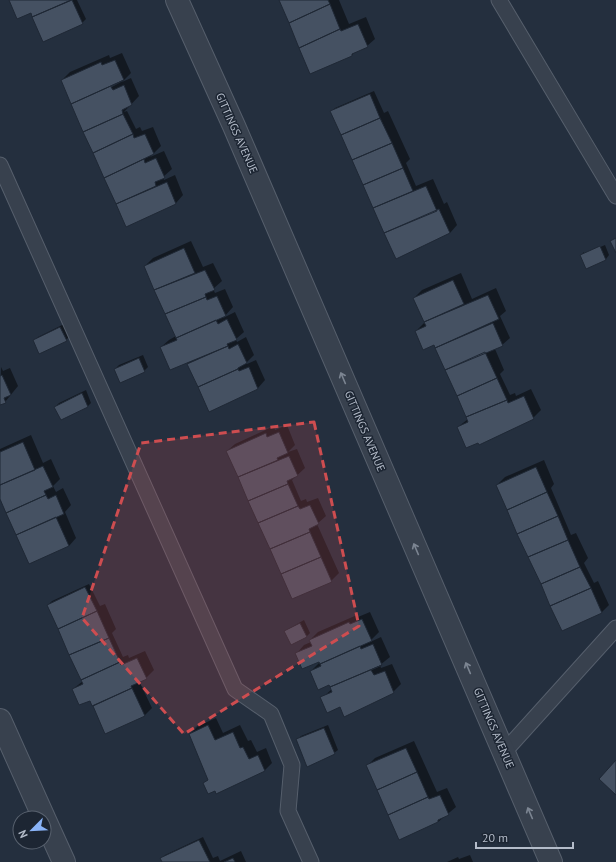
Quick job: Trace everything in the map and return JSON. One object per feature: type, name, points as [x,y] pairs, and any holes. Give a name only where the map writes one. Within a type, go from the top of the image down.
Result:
[{"type":"street","name":"GITTINGS AVENUE","points":[[177,0],[234,126],[551,862]]},
{"type":"street","points":[[0,720],[40,810]]},
{"type":"street","points":[[52,836],[64,862]]},
{"type":"lane","points":[[499,0],[616,196]]},
{"type":"lane","points":[[0,165],[235,689],[271,714],[292,765],[288,811],[311,862]]},
{"type":"lane","points":[[504,752],[616,628]]},
{"type":"highlighted area","points":[[314,422],[359,626],[184,734],[82,618],[141,443]]},
{"type":"building","points":[[9,0],[71,0],[32,17],[31,13],[17,19]]},
{"type":"building","points":[[72,0],[83,24],[43,42],[32,17]]},
{"type":"building","points":[[279,0],[328,0],[330,4],[289,23]]},
{"type":"building","points":[[330,4],[340,29],[299,48],[289,23]]},
{"type":"building","points":[[358,24],[368,47],[352,54],[352,56],[310,74],[299,48],[340,29],[341,31]]},
{"type":"building","points":[[115,60],[124,80],[71,104],[61,80],[101,62],[102,65]]},
{"type":"building","points":[[124,80],[111,87],[113,90],[124,85],[132,105],[122,110],[123,114],[83,132],[71,104]]},
{"type":"building","points":[[370,94],[380,118],[341,135],[330,111]]},
{"type":"building","points":[[123,114],[133,134],[93,153],[83,132]]},
{"type":"building","points":[[380,118],[392,143],[352,160],[341,135]]},
{"type":"building","points":[[133,134],[134,138],[145,134],[154,154],[104,178],[93,153]]},
{"type":"building","points":[[392,143],[403,168],[363,185],[352,160]]},
{"type":"building","points":[[156,158],[165,178],[155,182],[156,186],[116,204],[104,178],[144,159],[145,163]]},
{"type":"building","points":[[403,168],[413,191],[373,208],[363,185]]},
{"type":"building","points":[[167,182],[176,204],[126,227],[116,204]]},
{"type":"building","points":[[426,186],[437,211],[384,233],[373,208]]},
{"type":"building","points":[[439,209],[450,233],[396,259],[384,233]]},
{"type":"building","points":[[616,238],[616,253],[610,241]]},
{"type":"building","points":[[600,246],[606,260],[586,269],[580,255]]},
{"type":"building","points":[[184,248],[195,273],[154,290],[144,266]]},
{"type":"building","points":[[205,270],[215,290],[205,294],[206,297],[165,314],[154,290]]},
{"type":"building","points":[[453,280],[464,304],[424,322],[413,298]]},
{"type":"building","points":[[488,295],[499,319],[435,348],[434,345],[423,350],[415,331],[426,326],[424,322]]},
{"type":"building","points":[[217,296],[226,316],[176,338],[165,314],[206,297],[207,300]]},
{"type":"building","points":[[227,319],[237,340],[227,344],[228,346],[170,370],[160,347],[216,320],[218,324]]},
{"type":"building","points":[[493,323],[503,346],[445,370],[435,348]]},
{"type":"building","points":[[60,327],[67,341],[39,354],[33,340]]},
{"type":"building","points":[[238,344],[247,363],[238,369],[198,387],[187,364],[228,346],[229,349]]},
{"type":"building","points":[[485,352],[497,378],[457,396],[445,370]]},
{"type":"building","points":[[139,358],[145,372],[120,383],[114,369]]},
{"type":"building","points":[[249,367],[258,389],[209,412],[198,387],[238,369],[239,371]]},
{"type":"building","points":[[2,375],[11,395],[4,398],[6,403],[0,405],[0,376]]},
{"type":"building","points":[[497,378],[507,400],[466,417],[457,396]]},
{"type":"building","points":[[82,393],[88,407],[61,420],[54,407]]},
{"type":"building","points":[[524,396],[534,419],[479,445],[478,443],[466,448],[457,427],[468,422],[466,417],[507,400],[508,403]]},
{"type":"building","points":[[279,432],[288,453],[277,458],[278,460],[238,477],[226,451],[266,433],[267,437]]},
{"type":"building","points":[[23,442],[35,470],[0,485],[0,452]]},
{"type":"building","points":[[289,456],[298,476],[287,481],[288,484],[248,501],[238,477]]},
{"type":"building","points":[[43,466],[53,487],[44,491],[46,495],[6,513],[0,499],[0,485]]},
{"type":"building","points":[[536,467],[547,492],[507,510],[496,485]]},
{"type":"building","points":[[288,484],[298,506],[258,523],[248,501]]},
{"type":"building","points":[[547,492],[558,516],[517,534],[507,510]]},
{"type":"building","points":[[46,495],[48,499],[56,495],[64,514],[16,535],[6,513]]},
{"type":"building","points":[[310,505],[319,524],[309,529],[310,532],[270,549],[258,523],[298,506],[300,509]]},
{"type":"building","points":[[558,516],[568,540],[528,557],[517,534]]},
{"type":"building","points":[[56,517],[69,546],[29,564],[16,535]]},
{"type":"building","points":[[310,532],[321,557],[281,574],[270,549]]},
{"type":"building","points":[[568,540],[580,567],[541,584],[528,557]]},
{"type":"building","points":[[321,557],[332,582],[292,599],[281,574]]},
{"type":"building","points":[[580,567],[591,588],[550,606],[541,584]]},
{"type":"building","points":[[85,587],[97,611],[58,629],[47,605]]},
{"type":"building","points":[[591,588],[602,613],[562,631],[550,606]]},
{"type":"building","points":[[97,611],[109,638],[69,655],[58,629]]},
{"type":"building","points":[[362,619],[372,641],[320,664],[319,662],[302,669],[295,653],[312,646],[309,640],[349,622],[350,624]]},
{"type":"building","points":[[300,623],[307,637],[291,645],[284,631]]},
{"type":"building","points":[[109,638],[120,662],[81,680],[69,655]]},
{"type":"building","points":[[373,644],[382,665],[330,687],[329,685],[318,690],[310,671],[321,666],[320,664],[360,646],[361,649]]},
{"type":"building","points":[[137,658],[147,679],[131,686],[132,688],[92,706],[90,701],[79,705],[72,689],[83,684],[81,680],[120,662],[121,665]]},
{"type":"building","points":[[382,665],[371,670],[374,675],[385,671],[394,693],[344,717],[340,707],[327,713],[320,697],[332,692],[330,687]]},
{"type":"building","points":[[132,688],[145,716],[105,734],[93,706]]},
{"type":"building","points":[[208,725],[215,740],[233,732],[240,748],[243,747],[249,759],[258,755],[265,771],[216,794],[215,791],[208,794],[203,783],[208,780],[189,734]]},
{"type":"building","points":[[324,728],[335,754],[307,767],[296,739]]},
{"type":"building","points":[[406,748],[417,772],[377,790],[366,765]]},
{"type":"building","points":[[616,760],[616,795],[599,779]]},
{"type":"building","points":[[417,772],[428,797],[388,815],[377,790]]},
{"type":"building","points":[[440,795],[449,815],[438,820],[438,822],[399,840],[388,815],[428,797],[429,799]]},
{"type":"building","points":[[199,840],[210,862],[162,862],[160,858]]},
{"type":"building","points":[[233,858],[235,862],[224,862]]}]
